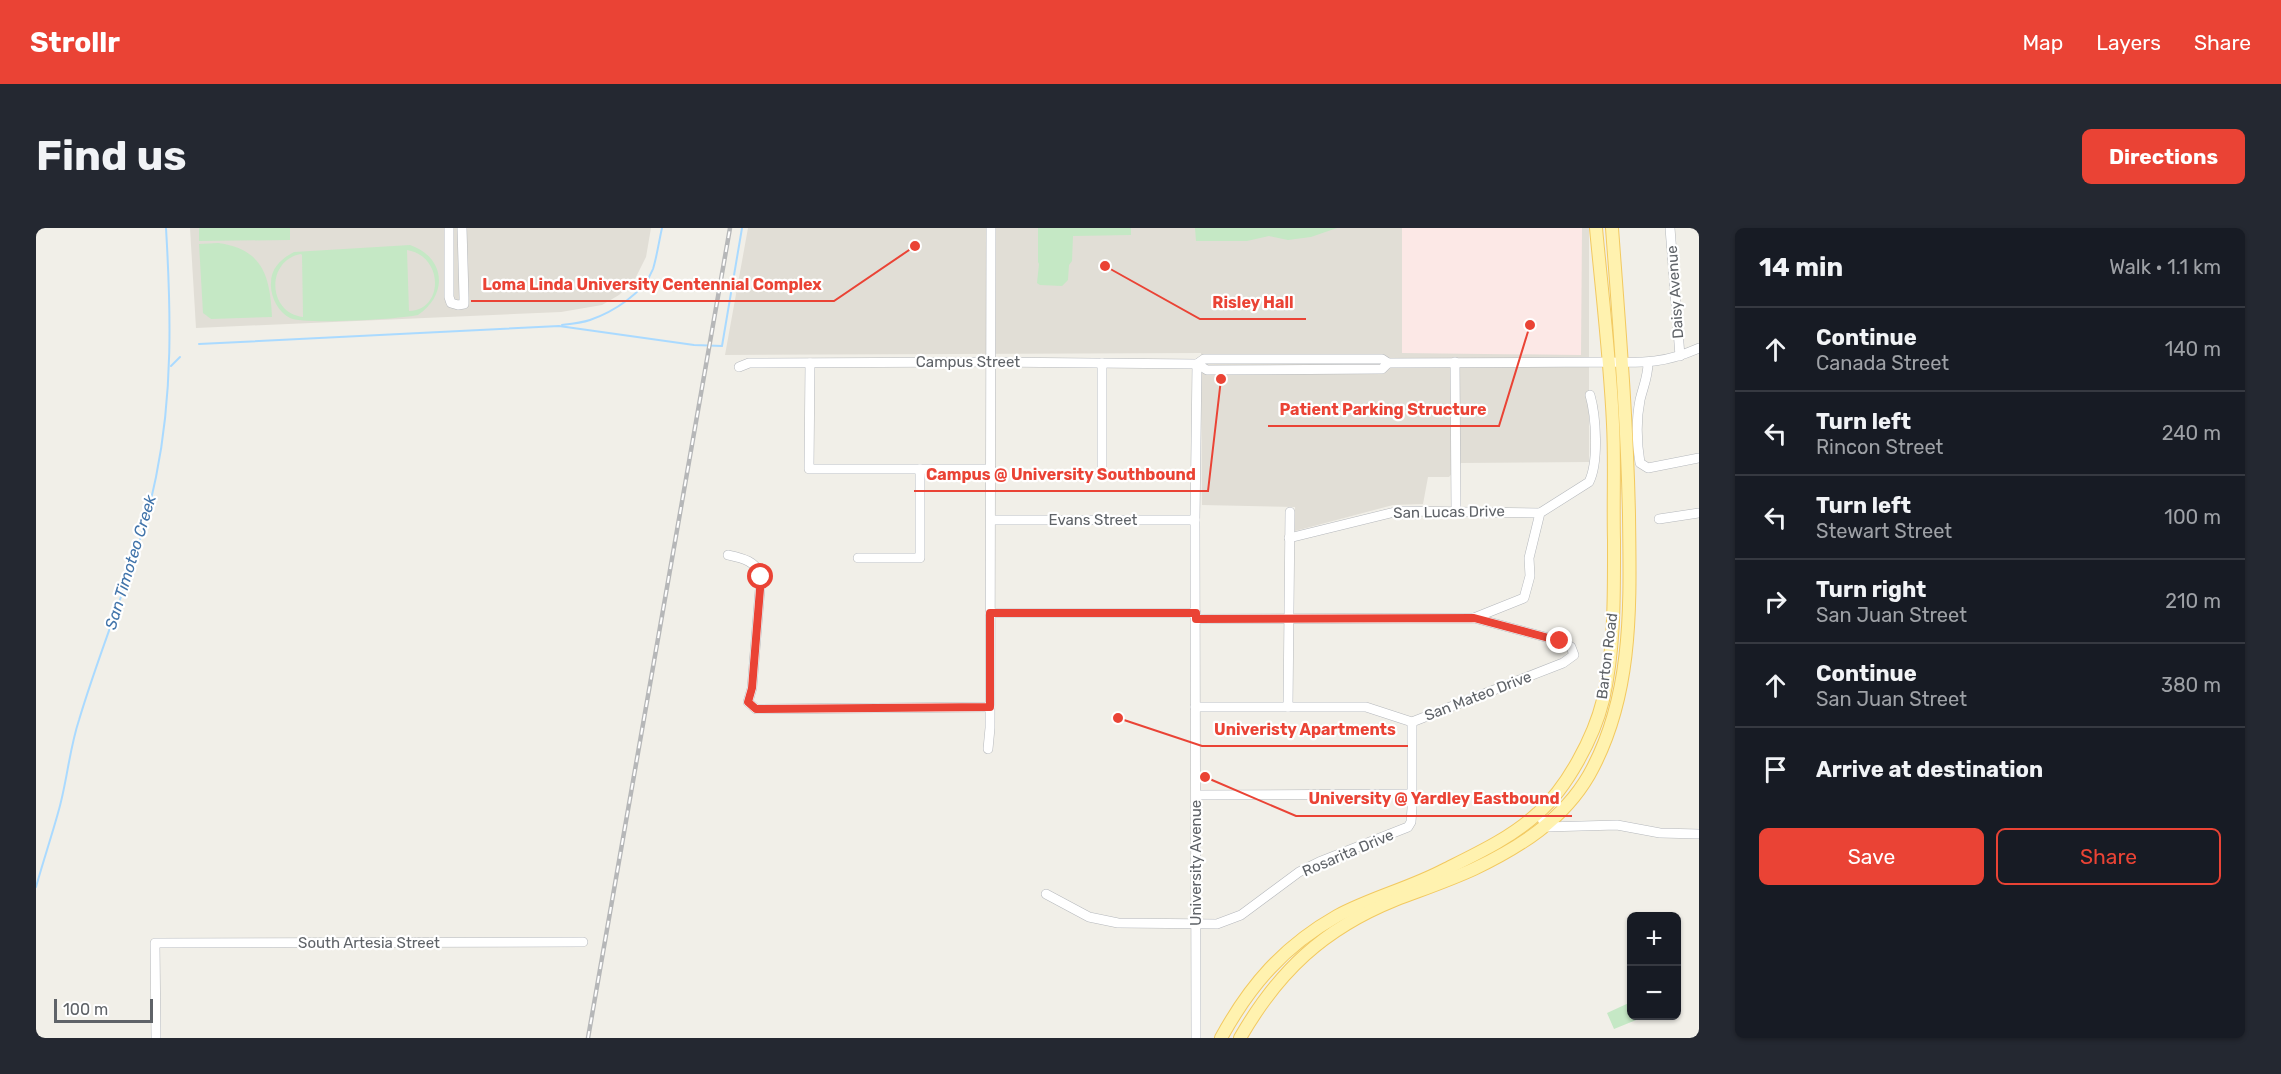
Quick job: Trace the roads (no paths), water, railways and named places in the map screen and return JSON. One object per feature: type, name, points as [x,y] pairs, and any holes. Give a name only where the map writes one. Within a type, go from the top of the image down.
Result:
[{"type":"main road","name":"Barton Road","points":[[1221,1038],[1240,1004],[1256,983],[1278,959],[1312,933],[1338,916],[1429,878],[1498,843],[1539,813],[1570,774],[1589,739],[1602,701],[1613,621],[1613,425],[1596,228]]},
{"type":"main road","name":"Barton Road","points":[[1240,1038],[1273,987],[1295,963],[1324,938],[1392,901],[1453,879],[1505,854],[1546,827],[1588,777],[1607,738],[1620,698],[1627,652],[1629,610],[1628,482],[1612,228]]},
{"type":"street","points":[[449,228],[449,297],[451,303],[464,304],[462,228]]},
{"type":"street","points":[[454,228],[454,277],[457,280],[463,278]]},
{"type":"street","points":[[988,749],[991,228]]},
{"type":"street","name":"Daisy Avenue","points":[[1670,228],[1680,356]]},
{"type":"street","points":[[1609,362],[1648,363],[1680,356],[1699,348]]},
{"type":"street","points":[[1455,362],[1456,511]]},
{"type":"street","name":"Campus Street","points":[[739,367],[749,363],[1197,363],[1206,370],[1340,370],[1382,369],[1388,363],[1609,362]]},
{"type":"street","points":[[810,363],[809,469],[991,469]]},
{"type":"street","points":[[1102,363],[1102,468]]},
{"type":"street","name":"University Avenue","points":[[1196,1038],[1197,363]]},
{"type":"street","points":[[1648,363],[1648,378],[1640,400],[1639,412],[1640,463],[1644,467],[1657,467],[1699,458]]},
{"type":"street","points":[[990,613],[1289,619],[1474,618],[1524,598],[1527,594],[1529,558],[1540,513],[1589,482],[1593,475],[1594,410],[1590,395]]},
{"type":"street","points":[[858,558],[920,558],[920,469]]},
{"type":"street","name":"San Lucas Drive","points":[[1289,538],[1399,511],[1540,513]]},
{"type":"street","points":[[1288,707],[1290,512]]},
{"type":"street","points":[[1659,519],[1699,513]]},
{"type":"street","name":"Evans Street","points":[[991,520],[1195,520]]},
{"type":"street","points":[[728,555],[751,562],[759,570],[761,577],[752,688],[748,702],[756,709],[990,707]]},
{"type":"street","name":"San Mateo Drive","points":[[1195,707],[1366,707],[1412,722],[1563,663],[1574,655],[1571,647],[1560,641],[1474,618]]},
{"type":"street","name":"Rosarita Drive","points":[[1197,925],[1217,924],[1241,915],[1299,873],[1319,862],[1408,827],[1411,820],[1412,794],[1412,722]]},
{"type":"street","points":[[1196,795],[1412,794]]},
{"type":"street","points":[[1539,813],[1546,827],[1617,825],[1660,833],[1699,834]]},
{"type":"street","points":[[1046,894],[1089,917],[1118,923],[1197,925]]},
{"type":"street","name":"South Artesia Street","points":[[156,1038],[155,943],[583,942]]},
{"type":"waterway","name":"San Timoteo Creek","points":[[36,887],[61,802],[76,731],[140,539],[156,477],[162,446],[168,384],[169,291],[166,228]]},
{"type":"waterway","points":[[562,325],[583,322],[599,316],[618,307],[635,294],[649,278],[653,269],[662,228]]},
{"type":"waterway","points":[[199,344],[559,326],[694,345],[722,346],[742,228]]},
{"type":"waterway","points":[[171,366],[180,357]]},
{"type":"railway","points":[[588,1038],[730,228]]},
{"type":"place","name":"Loma Linda University Centennial Complex","points":[[915,246]]},
{"type":"place","name":"Risley Hall","points":[[1105,266]]},
{"type":"place","name":"Patient Parking Structure","points":[[1530,325]]},
{"type":"place","name":"Campus @ University Southbound","points":[[1221,379]]},
{"type":"place","name":"Univeristy Apartments","points":[[1118,718]]},
{"type":"place","name":"University @ Yardley Eastbound","points":[[1205,777]]}]
